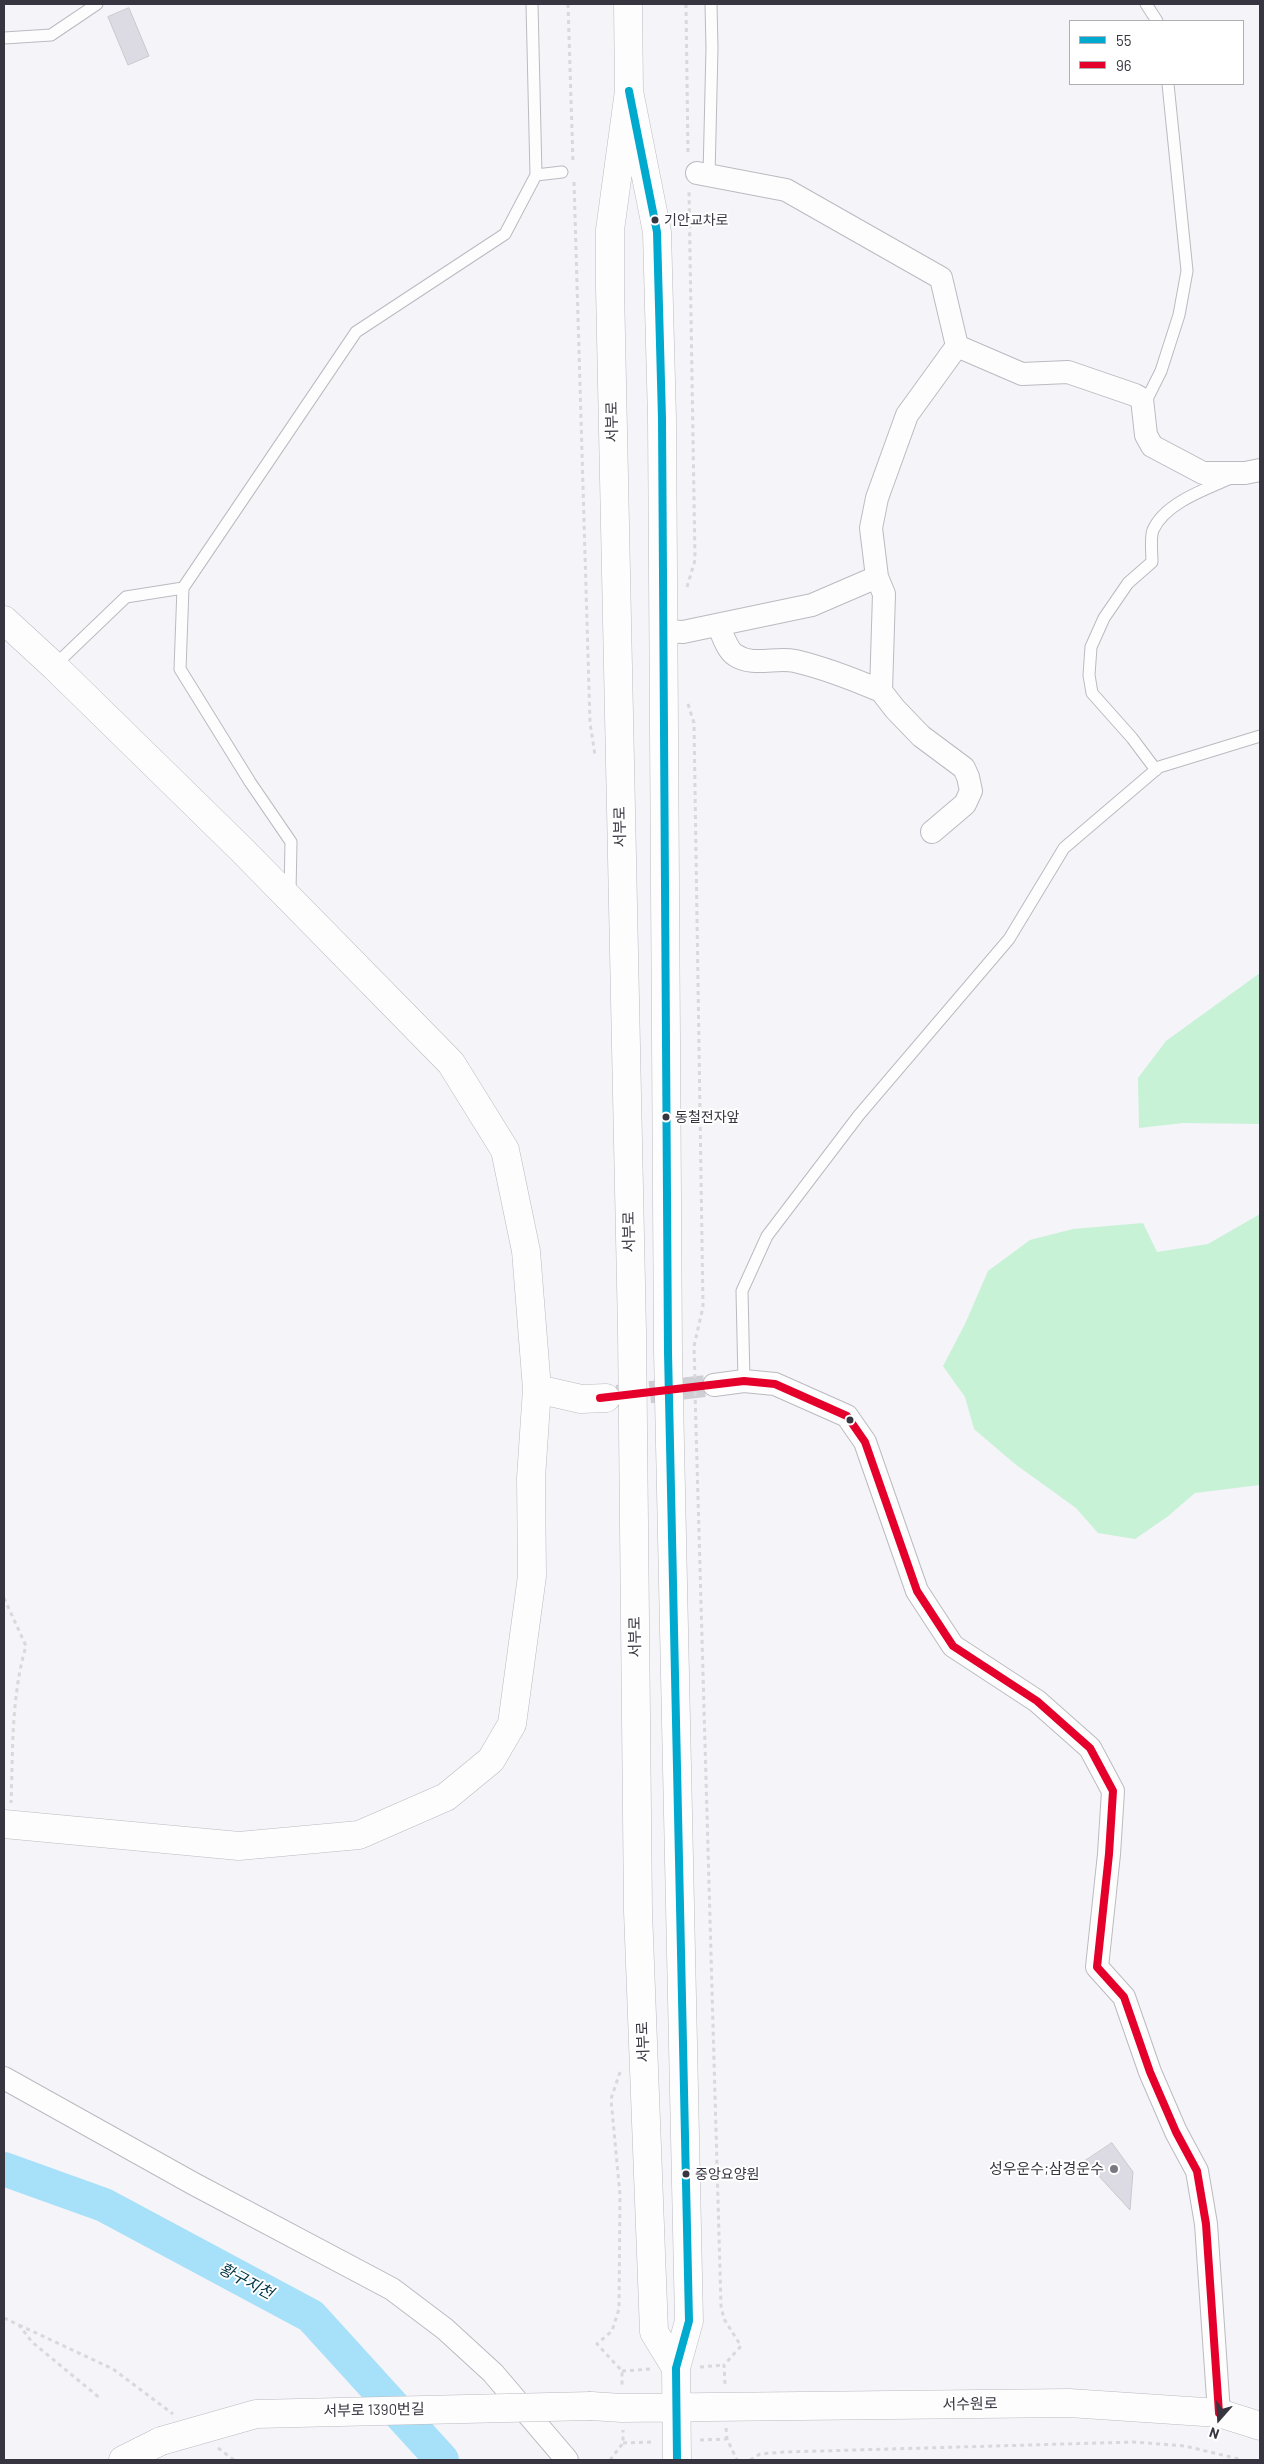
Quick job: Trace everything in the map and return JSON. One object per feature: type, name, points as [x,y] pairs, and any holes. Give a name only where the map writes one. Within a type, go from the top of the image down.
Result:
[{"type":"main road","name":"서부로","points":[[628,4],[630,91],[610,230],[610,288],[631,1322],[638,1911],[654,2332],[676,2368]]},
{"type":"main road","name":"서부로","points":[[630,91],[657,232],[662,420],[668,1362],[689,2321],[676,2368],[678,2460]]},
{"type":"main road","points":[[4,620],[54,666],[242,850],[451,1063],[505,1150],[526,1251],[537,1389],[531,1478],[532,1576],[512,1724],[491,1760],[446,1797],[360,1835],[240,1846],[7,1824]]},
{"type":"main road","points":[[537,1389],[581,1399],[606,1398]]},
{"type":"main road","name":"서수원로","points":[[676,2407],[1069,2403],[1219,2413],[1260,2426]]},
{"type":"main road","name":"서부로 1390번길","points":[[123,2460],[161,2441],[256,2414],[591,2406],[676,2407]]},
{"type":"street","points":[[696,173],[786,190],[941,278],[957,346],[907,415],[877,498],[871,528],[877,577],[884,594],[881,691]]},
{"type":"street","points":[[957,346],[1022,374],[1068,372],[1135,395],[1142,399],[1146,435],[1152,446],[1203,473],[1252,472]]},
{"type":"street","points":[[663,631],[684,632],[812,605],[877,577]]},
{"type":"street","points":[[718,625],[733,654],[742,658],[756,662],[792,661],[842,674],[881,691],[921,736],[964,768],[971,791],[965,804],[932,832]]},
{"type":"street","points":[[714,1385],[744,1381],[775,1384],[847,1416],[865,1442],[917,1591],[953,1646],[1037,1701],[1084,1742],[1090,1748],[1113,1791],[1109,1854],[1097,1967],[1124,1997],[1150,2072],[1176,2132],[1197,2171],[1206,2224],[1219,2413]]},
{"type":"street","points":[[4,2078],[194,2184],[392,2289],[445,2329],[493,2373],[567,2460]]},
{"type":"lane","points":[[4,38],[51,35],[97,4]]},
{"type":"lane","points":[[290,901],[291,842],[250,782],[180,669],[183,588],[356,332],[505,234],[536,175],[532,4]]},
{"type":"lane","points":[[696,173],[712,48],[711,4]]},
{"type":"lane","points":[[1146,4],[1156,20]]},
{"type":"lane","points":[[1144,405],[1161,371],[1179,315],[1187,271],[1168,85]]},
{"type":"lane","points":[[536,175],[568,172]]},
{"type":"lane","points":[[1156,770],[1132,738],[1092,693],[1090,675],[1092,647],[1104,618],[1128,583],[1152,562],[1153,531],[1168,510],[1212,486],[1252,472]]},
{"type":"lane","points":[[54,666],[126,597],[183,588]]},
{"type":"lane","points":[[744,1381],[742,1291],[767,1236],[859,1115],[1009,939],[1064,848],[1156,770],[1204,752],[1260,736]]},
{"type":"path","points":[[568,4],[568,172]]},
{"type":"path","points":[[686,4],[696,173],[695,560],[686,590]]},
{"type":"path","points":[[574,181],[590,723],[596,760]]},
{"type":"path","points":[[686,698],[694,723],[703,1307],[694,1346],[720,2296],[724,2319],[741,2346],[724,2365]]},
{"type":"path","points":[[4,1598],[26,1646],[18,1671],[7,1824]]},
{"type":"path","points":[[622,2371],[597,2344],[612,2331],[619,2309],[620,2195],[611,2100],[623,2065]]},
{"type":"path","points":[[4,2318],[113,2369],[181,2420]]},
{"type":"path","points":[[18,2325],[32,2342],[101,2399]]},
{"type":"path","points":[[727,2438],[737,2460]]},
{"type":"path","points":[[750,2460],[760,2454],[785,2452],[1134,2442],[1185,2446],[1243,2460]]},
{"type":"path","points":[[211,2443],[234,2460]]},
{"type":"path","points":[[610,2460],[623,2443]]},
{"type":"green space","points":[[1260,973],[1260,1124],[1183,1123],[1139,1128],[1138,1078],[1166,1041]]},
{"type":"green space","points":[[1260,1214],[1260,1485],[1195,1493],[1167,1517],[1135,1539],[1098,1533],[1076,1508],[1015,1464],[974,1429],[965,1397],[943,1366],[965,1324],[988,1271],[1030,1240],[1073,1229],[1143,1223],[1157,1252],[1208,1244]]},
{"type":"building","points":[[129,8],[149,56],[128,65],[108,17]]},
{"type":"building","points":[[1112,2143],[1133,2172],[1130,2210],[1085,2161]]},
{"type":"waterway","name":"황구지천","points":[[4,2169],[104,2205],[311,2316],[442,2460]]},
{"type":"tunnel","points":[[617,1396],[714,1385]]},
{"type":"transit line","name":"55","points":[[629,91],[657,232],[662,419],[668,1352],[689,2321],[676,2368],[677,2460]]},
{"type":"transit line","name":"96","points":[[600,1398],[744,1381],[775,1384],[847,1416],[865,1442],[917,1591],[953,1646],[1037,1701],[1090,1748],[1113,1791],[1109,1854],[1097,1967],[1124,1997],[1150,2072],[1176,2132],[1197,2171],[1206,2224],[1219,2413]]},
{"type":"place","name":"기안교차로","points":[[655,220]]},
{"type":"place","name":"동철전자앞","points":[[666,1117]]},
{"type":"place","name":"성우운수;삼경운수","points":[[1114,2169]]},
{"type":"place","name":"중앙요양원","points":[[686,2174]]}]
